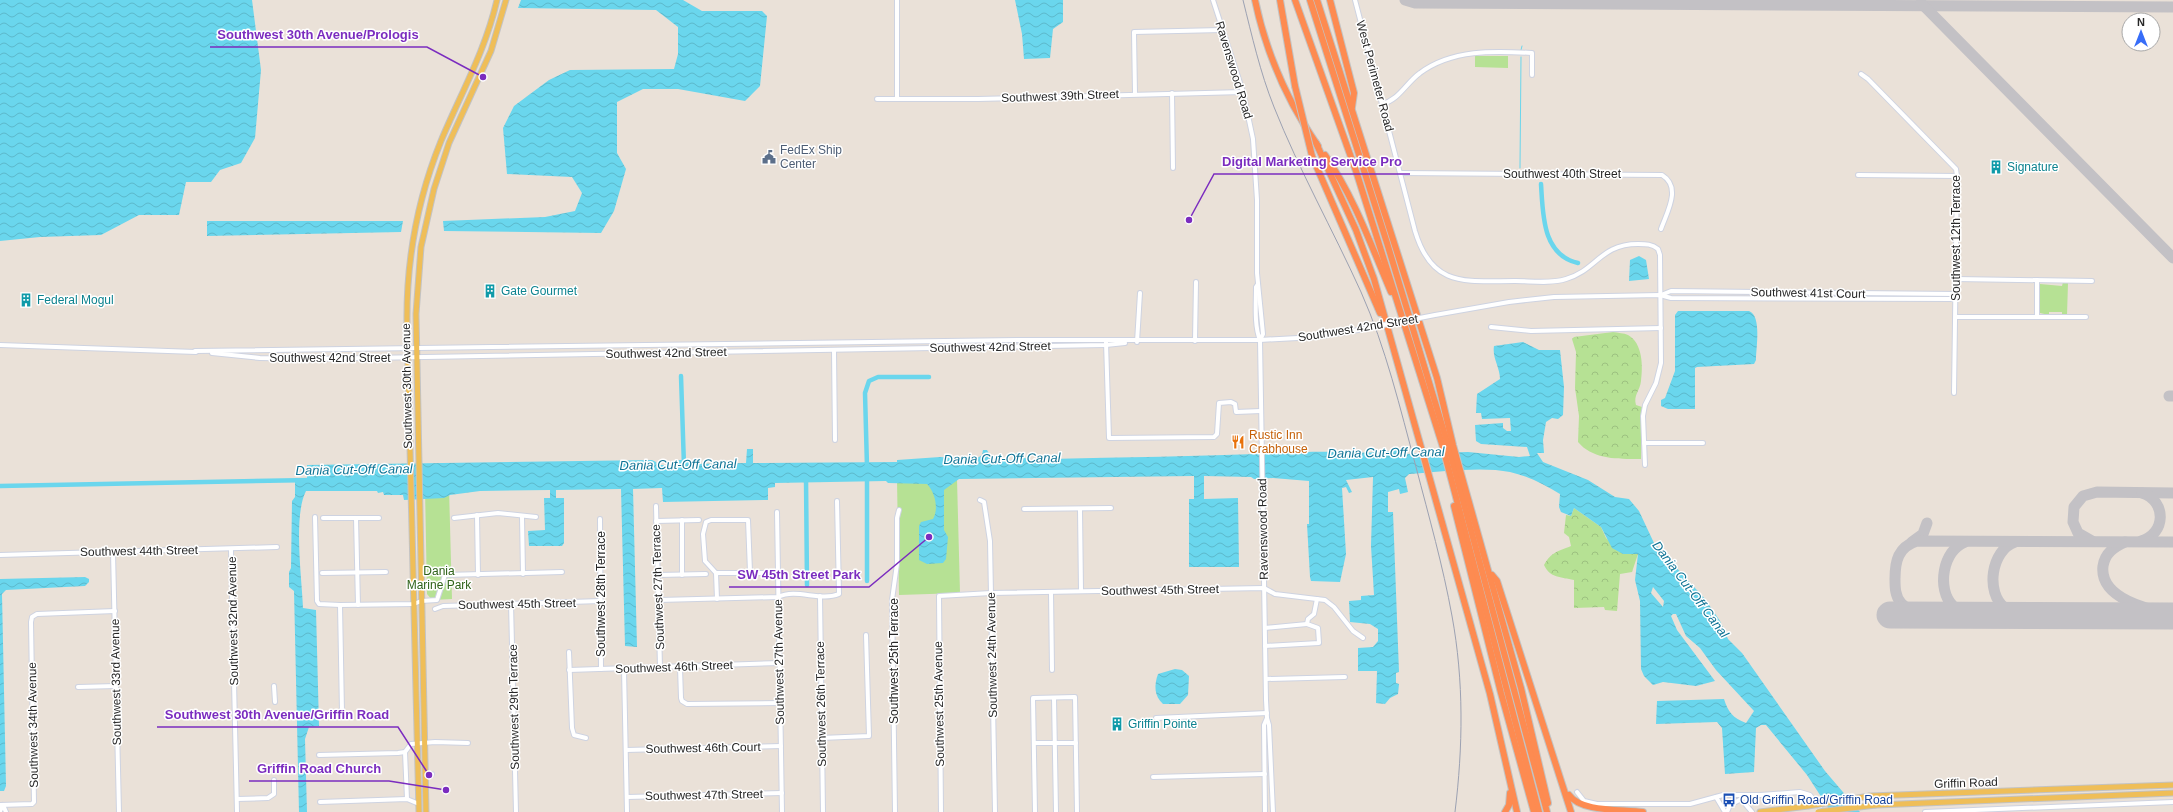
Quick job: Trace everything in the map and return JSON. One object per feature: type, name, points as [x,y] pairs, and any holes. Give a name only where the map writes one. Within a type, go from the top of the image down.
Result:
[{"type":"highway","points":[[1255,0],[1264,39],[1277,75],[1316,142],[1339,176],[1361,221],[1393,295]]},
{"type":"highway","points":[[1280,0],[1296,86],[1312,156],[1390,339]]},
{"type":"highway","points":[[1291,0],[1355,181],[1445,445]]},
{"type":"highway","points":[[1296,0],[1357,174],[1445,445],[1454,477],[1501,693],[1536,811]]},
{"type":"highway","points":[[1310,0],[1387,243],[1548,810]]},
{"type":"highway","points":[[1317,0],[1437,378],[1445,445]]},
{"type":"highway","points":[[1330,0],[1354,93],[1351,109]]},
{"type":"highway","points":[[1316,142],[1364,251],[1431,477],[1490,694],[1517,812]]},
{"type":"highway","points":[[1454,477],[1489,571],[1521,688],[1548,810]]},
{"type":"highway","points":[[1489,571],[1497,581],[1534,703],[1571,812]]},
{"type":"highway","points":[[1505,812],[1509,805],[1510,779]]},
{"type":"highway","points":[[1565,791],[1572,801],[1582,809],[1643,812]]},
{"type":"main road","name":"Southwest 30th Avenue","points":[[419,812],[408,358],[408,282],[419,209],[435,156],[482,50],[497,0]]},
{"type":"main road","name":"Southwest 30th Avenue","points":[[426,812],[416,358],[417,280],[421,247],[430,204],[450,143],[491,50],[506,0]]},
{"type":"main road","name":"Griffin Road","points":[[1760,812],[1870,796],[2173,785]]},
{"type":"main road","name":"Griffin Road","points":[[1818,812],[1876,805],[2173,793]]},
{"type":"street","points":[[897,0],[897,99]]},
{"type":"street","name":"Ravenswood Road","points":[[1213,0],[1243,92],[1253,139],[1256,166],[1258,284],[1260,287],[1263,334],[1260,340],[1266,679],[1266,716],[1264,725],[1266,812]]},
{"type":"street","name":"West Perimeter Road","points":[[1355,0],[1422,252],[1436,269],[1457,279],[1470,281],[1562,280],[1580,273],[1601,255],[1615,248],[1627,245],[1646,244],[1658,248],[1660,255],[1660,295]]},
{"type":"street","points":[[1135,94],[1134,32],[1222,30]]},
{"type":"street","points":[[1382,104],[1394,99],[1421,72],[1451,57],[1477,53],[1532,53],[1532,76]]},
{"type":"street","name":"Southwest 12th Terrace","points":[[1861,74],[1868,79],[1956,169],[1956,318],[1954,393]]},
{"type":"street","points":[[1172,92],[1173,168]]},
{"type":"street","name":"Southwest 39th Street","points":[[877,99],[1172,92],[1243,92]]},
{"type":"street","name":"Southwest 40th Street","points":[[1400,173],[1662,175],[1669,179],[1672,184],[1672,198],[1661,229]]},
{"type":"street","points":[[1858,175],[1957,176]]},
{"type":"street","points":[[1956,279],[2092,281]]},
{"type":"street","points":[[2037,280],[2037,317]]},
{"type":"street","points":[[1195,341],[1196,282]]},
{"type":"street","name":"Southwest 41st Court","points":[[1660,295],[1671,291],[1956,294]]},
{"type":"street","points":[[1137,342],[1140,294]]},
{"type":"street","points":[[1645,465],[1643,416],[1645,405],[1660,370],[1660,295]]},
{"type":"street","name":"Southwest 41st Court","points":[[1554,297],[1660,295],[1671,298],[1956,299]]},
{"type":"street","name":"Southwest 42nd Street","points":[[194,351],[274,358],[416,358],[1106,345],[1137,342],[1260,340],[1316,337],[1509,302],[1554,297]]},
{"type":"street","points":[[1956,318],[2086,317]]},
{"type":"street","points":[[1491,327],[1531,332],[1661,328]]},
{"type":"street","name":"Southwest 42nd Street","points":[[0,345],[194,351],[1106,340],[1137,342]]},
{"type":"street","points":[[1106,340],[1109,438],[1214,437],[1217,434],[1219,403],[1231,402],[1235,404],[1236,412],[1261,411]]},
{"type":"street","points":[[931,348],[942,342]]},
{"type":"street","points":[[788,350],[800,344]]},
{"type":"street","points":[[834,350],[835,440]]},
{"type":"street","points":[[1644,443],[1703,443]]},
{"type":"street","name":"Southwest 24th Avenue","points":[[980,500],[984,502],[989,534],[995,812]]},
{"type":"street","points":[[659,600],[778,598],[784,595],[820,596],[839,594],[837,501]]},
{"type":"street","name":"Southwest 27th Terrace","points":[[656,506],[660,667]]},
{"type":"street","points":[[1024,509],[1111,508]]},
{"type":"street","points":[[1080,509],[1082,591]]},
{"type":"street","name":"Southwest 25th Terrace","points":[[895,812],[892,600],[897,564],[897,518],[899,510]]},
{"type":"street","name":"Southwest 27th Avenue","points":[[777,512],[782,812]]},
{"type":"street","points":[[454,518],[498,513],[522,517],[536,517]]},
{"type":"street","points":[[477,515],[478,575]]},
{"type":"street","points":[[315,517],[317,601],[319,604],[340,606],[414,604],[421,601],[437,600],[445,575],[562,572]]},
{"type":"street","points":[[522,517],[523,574]]},
{"type":"street","points":[[323,518],[379,518]]},
{"type":"street","points":[[356,518],[358,605]]},
{"type":"street","name":"Southwest 28th Terrace","points":[[600,519],[601,669]]},
{"type":"street","points":[[682,520],[682,574]]},
{"type":"street","points":[[656,521],[699,520]]},
{"type":"street","points":[[717,599],[716,573],[705,561],[703,534],[705,524],[710,520],[748,520],[750,572]]},
{"type":"street","name":"Southwest 44th Street","points":[[0,554],[277,548]]},
{"type":"street","name":"Southwest 32nd Avenue","points":[[231,550],[237,812]]},
{"type":"street","name":"Southwest 33rd Avenue","points":[[114,552],[119,812]]},
{"type":"street","points":[[322,573],[386,572]]},
{"type":"street","points":[[716,573],[777,573]]},
{"type":"street","points":[[658,575],[706,574]]},
{"type":"street","name":"Southwest 45th Street","points":[[939,596],[991,593],[1264,588],[1275,594],[1325,600],[1334,607],[1353,631],[1363,638]]},
{"type":"street","points":[[1051,592],[1052,670]]},
{"type":"street","name":"Southwest 26th Terrace","points":[[820,596],[823,812]]},
{"type":"street","name":"Southwest 25th Avenue","points":[[939,596],[941,812]]},
{"type":"street","points":[[1308,624],[1308,619],[1314,614],[1317,599]]},
{"type":"street","name":"Southwest 45th Street","points":[[435,609],[443,606],[511,603],[601,602]]},
{"type":"street","name":"Southwest 29th Terrace","points":[[511,603],[516,812]]},
{"type":"street","points":[[340,606],[342,712]]},
{"type":"street","name":"Southwest 34th Avenue","points":[[2,805],[32,804],[34,802],[30,622],[32,617],[37,614],[115,611]]},
{"type":"street","points":[[1265,628],[1308,624],[1318,628],[1318,643],[1265,646]]},
{"type":"street","points":[[822,738],[868,736],[866,635]]},
{"type":"street","points":[[569,652],[574,735],[586,738]]},
{"type":"street","name":"Southwest 46th Street","points":[[569,670],[780,663]]},
{"type":"street","points":[[680,666],[682,701],[687,704],[780,703]]},
{"type":"street","points":[[624,668],[627,812]]},
{"type":"street","points":[[1266,679],[1345,677]]},
{"type":"street","points":[[78,687],[116,686]]},
{"type":"street","points":[[274,686],[275,702]]},
{"type":"street","points":[[1035,812],[1033,698],[1075,698],[1077,812]]},
{"type":"street","points":[[1054,698],[1056,812]]},
{"type":"street","points":[[1156,718],[1266,716]]},
{"type":"street","name":"Ravenswood Road","points":[[1266,716],[1269,725],[1273,812]]},
{"type":"street","points":[[407,799],[405,752],[411,744],[435,742],[468,743]]},
{"type":"street","points":[[1034,743],[1076,743]]},
{"type":"street","name":"Southwest 46th Court","points":[[626,750],[781,746]]},
{"type":"street","points":[[319,755],[405,752]]},
{"type":"street","points":[[425,774],[432,774]]},
{"type":"street","points":[[1153,777],[1265,774]]},
{"type":"street","points":[[237,799],[268,798],[274,794],[274,780]]},
{"type":"street","points":[[1577,792],[1583,800],[1594,803],[1685,804],[1700,802],[1726,794],[1757,795]]},
{"type":"street","points":[[1716,797],[1726,812],[1730,806],[1748,796],[1805,792],[1810,795],[1823,812]]},
{"type":"street","name":"Southwest 47th Street","points":[[627,797],[782,793]]},
{"type":"street","points":[[1748,796],[1746,805],[1752,812]]},
{"type":"street","points":[[320,802],[407,799],[419,804]]},
{"type":"street","points":[[1925,812],[2079,807],[2173,802]]},
{"type":"street","points":[[0,811],[2,805]]},
{"type":"street","points":[[2,805],[6,812]]},
{"type":"street","points":[[2079,807],[2080,812]]},
{"type":"green space","points":[[1475,56],[1508,56],[1508,68],[1475,67]]},
{"type":"green space","points":[[2063,282],[2068,283],[2067,315],[2062,315],[2062,312],[2049,312],[2049,315],[2040,313],[2040,284],[2062,286]]},
{"type":"green space","points":[[1613,332],[1626,334],[1633,339],[1637,344],[1641,356],[1641,381],[1635,402],[1636,405],[1642,407],[1641,459],[1615,458],[1599,455],[1584,448],[1578,442],[1579,416],[1575,388],[1576,352],[1572,339],[1574,337]]},
{"type":"green space","points":[[957,479],[960,593],[899,595],[897,480]]},
{"type":"green space","name":"Dania Marine Park","points":[[425,488],[449,488],[452,599],[432,600],[427,594]]},
{"type":"green space","points":[[1574,508],[1601,527],[1606,538],[1623,554],[1638,554],[1632,572],[1620,574],[1617,611],[1605,610],[1604,607],[1574,608],[1574,580],[1553,575],[1544,565],[1549,557],[1571,546],[1569,537],[1564,533],[1566,515],[1571,516]]},
{"type":"water","points":[[0,0],[252,0],[261,70],[255,138],[241,163],[220,170],[211,182],[186,182],[179,215],[139,215],[101,235],[40,237],[0,241]]},
{"type":"water","points":[[521,0],[683,0],[702,11],[762,11],[767,16],[760,86],[745,101],[678,89],[643,89],[617,102],[617,153],[626,169],[614,211],[601,233],[444,231],[443,221],[545,217],[575,211],[582,193],[572,177],[507,174],[503,128],[514,106],[549,80],[570,70],[674,69],[678,54],[678,27],[656,10],[518,8]]},
{"type":"water","points":[[1015,0],[1063,0],[1063,22],[1053,29],[1050,58],[1024,59],[1022,34]]},
{"type":"water","points":[[207,221],[403,221],[401,232],[207,236]]},
{"type":"water","points":[[1639,256],[1646,260],[1649,279],[1629,281],[1630,260]]},
{"type":"water","points":[[1678,311],[1749,311],[1756,319],[1757,341],[1756,360],[1754,364],[1695,368],[1695,409],[1668,409],[1661,406],[1661,400],[1665,398],[1675,371],[1675,315]]},
{"type":"water","points":[[1523,342],[1539,350],[1560,350],[1564,387],[1563,415],[1558,419],[1552,418],[1546,422],[1543,440],[1544,453],[1537,453],[1543,462],[1588,480],[1615,497],[1629,499],[1639,511],[1654,543],[1705,599],[1720,621],[1728,639],[1742,653],[1825,771],[1860,812],[1831,812],[1807,775],[1766,725],[1761,725],[1756,728],[1754,772],[1725,774],[1722,728],[1717,722],[1656,724],[1657,701],[1724,699],[1727,708],[1732,714],[1746,723],[1754,711],[1716,670],[1700,648],[1686,636],[1676,614],[1671,616],[1677,630],[1715,681],[1696,686],[1663,682],[1653,685],[1644,676],[1641,669],[1640,601],[1635,580],[1638,554],[1623,554],[1612,548],[1601,527],[1574,508],[1571,516],[1561,512],[1559,507],[1560,494],[1542,484],[1530,478],[1510,472],[1473,469],[1409,474],[1405,478],[1408,492],[1400,494],[1399,489],[1388,492],[1388,512],[1393,512],[1399,672],[1396,673],[1396,683],[1399,684],[1398,694],[1390,698],[1385,704],[1376,703],[1377,671],[1358,671],[1358,648],[1373,647],[1378,641],[1378,629],[1370,624],[1350,622],[1349,601],[1361,600],[1361,596],[1374,595],[1371,546],[1373,477],[1346,480],[1352,492],[1349,493],[1346,487],[1342,488],[1346,554],[1340,582],[1311,581],[1307,524],[1309,524],[1309,481],[1273,478],[1254,479],[1251,477],[1204,476],[1204,499],[1238,498],[1239,567],[1189,567],[1189,499],[1194,499],[1194,476],[959,479],[944,490],[944,530],[948,537],[946,559],[943,563],[927,564],[919,560],[919,526],[921,522],[933,519],[936,506],[932,491],[927,484],[888,483],[886,481],[775,483],[775,487],[768,488],[768,500],[663,502],[662,488],[633,489],[637,647],[625,646],[621,489],[556,490],[556,498],[564,498],[564,543],[562,546],[529,546],[528,531],[545,530],[544,498],[550,498],[550,490],[480,491],[450,495],[444,498],[404,500],[403,495],[384,495],[383,492],[378,493],[377,491],[306,491],[302,502],[300,516],[299,548],[303,608],[316,610],[319,726],[309,727],[305,739],[307,812],[299,812],[294,591],[289,587],[289,572],[291,568],[292,501],[295,497],[295,481],[307,480],[307,465],[652,460],[656,462],[657,465],[676,465],[679,460],[687,460],[691,464],[746,463],[747,449],[753,449],[753,463],[897,462],[897,460],[940,457],[976,459],[982,455],[983,450],[987,450],[994,459],[997,460],[1012,460],[1016,453],[1022,454],[1030,461],[1038,462],[1049,459],[1307,452],[1364,453],[1397,450],[1403,454],[1468,452],[1519,457],[1530,456],[1527,447],[1481,444],[1476,441],[1475,425],[1503,423],[1503,428],[1507,431],[1511,431],[1510,418],[1482,419],[1481,413],[1476,413],[1477,394],[1500,379],[1499,370],[1494,355],[1494,346]],"holes":[[[1653,587],[1664,601],[1663,607],[1651,593]]]},
{"type":"water","points":[[85,577],[89,579],[89,582],[85,586],[6,590],[2,594],[6,786],[4,791],[0,791],[0,579]]},
{"type":"water","points":[[1175,669],[1182,670],[1189,676],[1188,695],[1180,704],[1163,704],[1156,694],[1158,674]]},
{"type":"waterway","points":[[1521,50],[1522,46]]},
{"type":"waterway","points":[[1520,168],[1521,57]]},
{"type":"waterway","points":[[1541,184],[1544,220],[1551,242],[1557,252],[1566,259],[1578,263]]},
{"type":"waterway","points":[[681,376],[684,466]]},
{"type":"waterway","points":[[867,467],[865,393],[869,381],[878,377],[929,377]]},
{"type":"waterway","points":[[806,477],[807,585]]},
{"type":"waterway","points":[[867,477],[867,581]]},
{"type":"waterway","name":"Dania Cut-Off Canal","points":[[0,486],[312,480]]},
{"type":"taxiway","points":[[1405,0],[1415,3],[2173,7]]},
{"type":"taxiway","points":[[1921,3],[2173,258]]},
{"type":"taxiway","points":[[2092,541],[2078,533],[2073,522],[2074,507],[2083,496],[2097,492],[2173,493]]},
{"type":"taxiway","points":[[2141,541],[2155,532],[2159,525],[2160,517],[2156,503],[2150,497],[2142,493]]},
{"type":"taxiway","points":[[1912,542],[1923,534],[1927,523]]},
{"type":"taxiway","points":[[1923,615],[1903,605],[1896,594],[1895,588],[1896,566],[1899,556],[1906,547],[1917,541],[2173,542]]},
{"type":"taxiway","points":[[1965,542],[1957,546],[1947,561],[1944,571],[1945,590],[1948,599],[1953,606],[1965,613],[1979,615]]},
{"type":"taxiway","points":[[2015,542],[2000,554],[1996,562],[1993,583],[1995,592],[1999,601],[2008,610],[2019,614],[2035,615]]},
{"type":"taxiway","points":[[2125,542],[2111,551],[2104,561],[2104,577],[2109,587],[2117,595],[2128,601],[2152,610],[2173,615]]},
{"type":"runway","points":[[1890,615],[2173,616]]},
{"type":"railway","points":[[1243,0],[1260,67],[1274,107],[1294,154],[1361,292],[1378,335],[1398,400],[1431,523],[1452,616],[1459,665],[1461,739],[1455,812]]},
{"type":"place","name":"Southwest 30th Avenue/Prologis","points":[[483,77]]},
{"type":"place","name":"FedEx Ship Center","points":[[769,157]]},
{"type":"place","name":"Signature","points":[[1996,167]]},
{"type":"place","name":"Digital Marketing Service Pro","points":[[1189,220]]},
{"type":"place","name":"Gate Gourmet","points":[[490,291]]},
{"type":"place","name":"Federal Mogul","points":[[26,300]]},
{"type":"place","name":"Rustic Inn Crabhouse","points":[[1238,442]]},
{"type":"place","name":"SW 45th Street Park","points":[[929,537]]},
{"type":"place","name":"Griffin Pointe","points":[[1117,724]]},
{"type":"place","name":"Southwest 30th Avenue/Griffin Road","points":[[429,775]]},
{"type":"place","name":"Griffin Road Church","points":[[446,790]]},
{"type":"place","name":"Old Griffin Road/Griffin Road","points":[[1729,800]]}]
